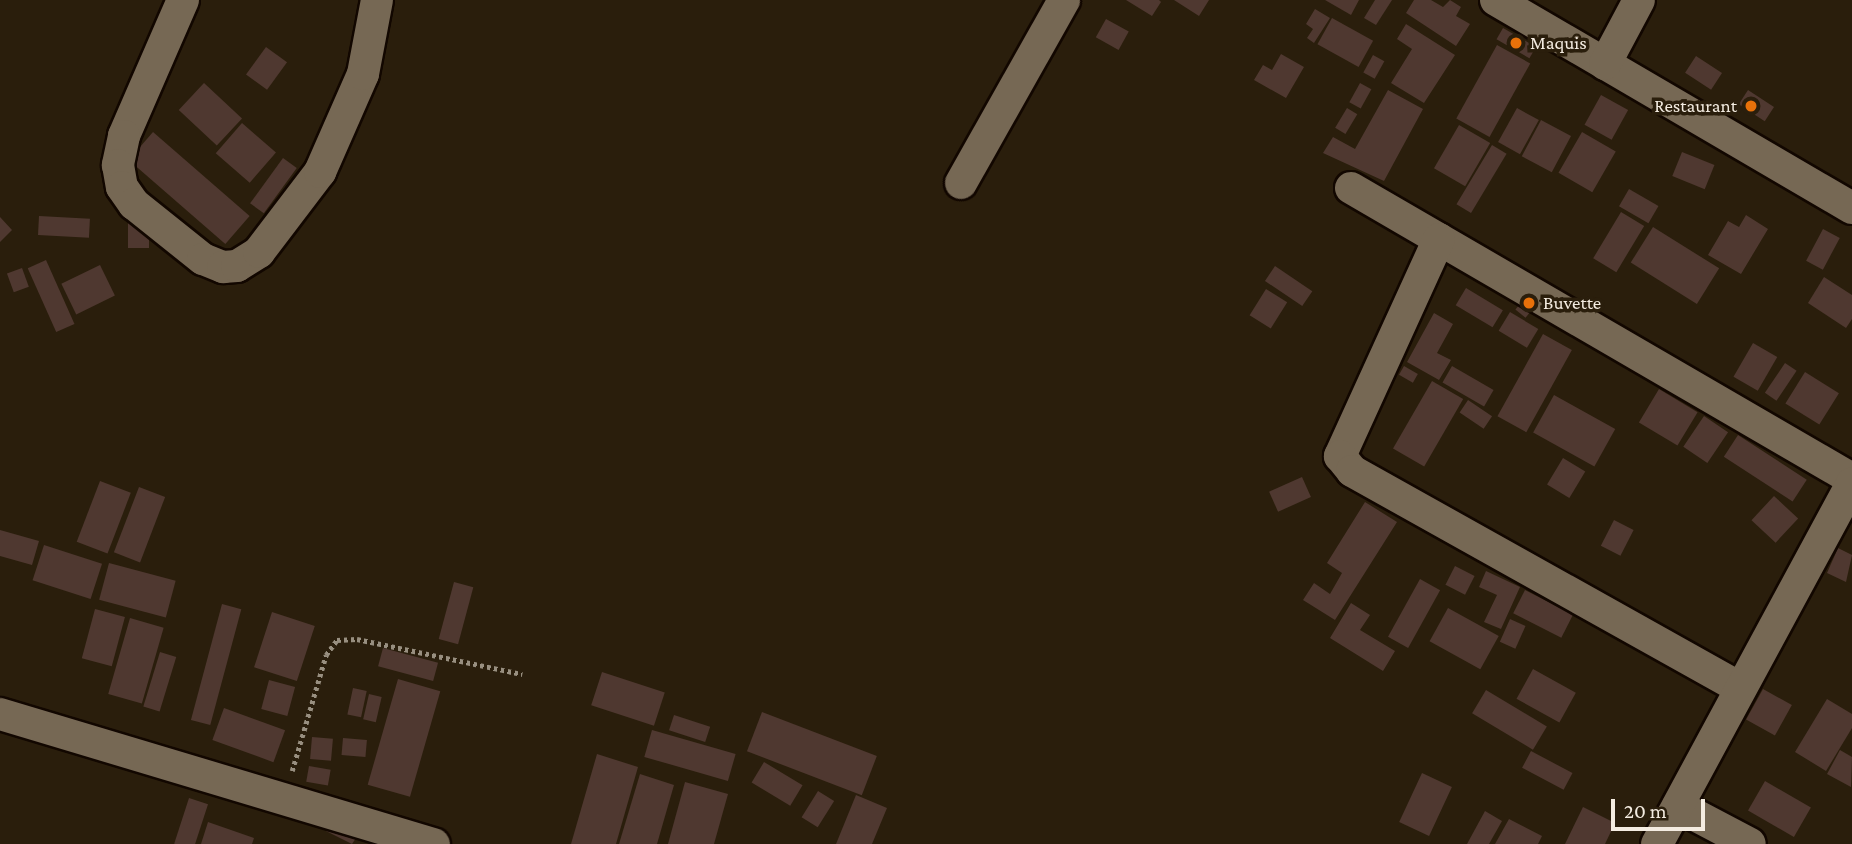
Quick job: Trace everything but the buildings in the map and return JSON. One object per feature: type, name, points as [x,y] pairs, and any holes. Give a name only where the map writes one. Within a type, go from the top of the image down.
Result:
[{"type":"street","points":[[183,0],[124,136],[118,165],[122,187],[134,205],[203,258],[223,267],[237,267],[259,252],[320,172],[363,74],[377,0]]},
{"type":"street","points":[[961,183],[1063,0]]},
{"type":"street","points":[[1496,0],[1852,208]]},
{"type":"street","points":[[1605,64],[1639,0]]},
{"type":"street","points":[[1351,188],[1852,481],[1657,844]]},
{"type":"street","points":[[1439,239],[1340,456],[1352,471],[1741,688]]},
{"type":"street","points":[[0,714],[434,844]]},
{"type":"street","points":[[1678,806],[1750,844]]},
{"type":"path","points":[[284,799],[326,655],[337,640],[357,639],[522,674]]},
{"type":"place","name":"Maquis","points":[[1516,43]]},
{"type":"place","name":"Restaurant","points":[[1751,106]]},
{"type":"place","name":"Buvette","points":[[1529,303]]}]
